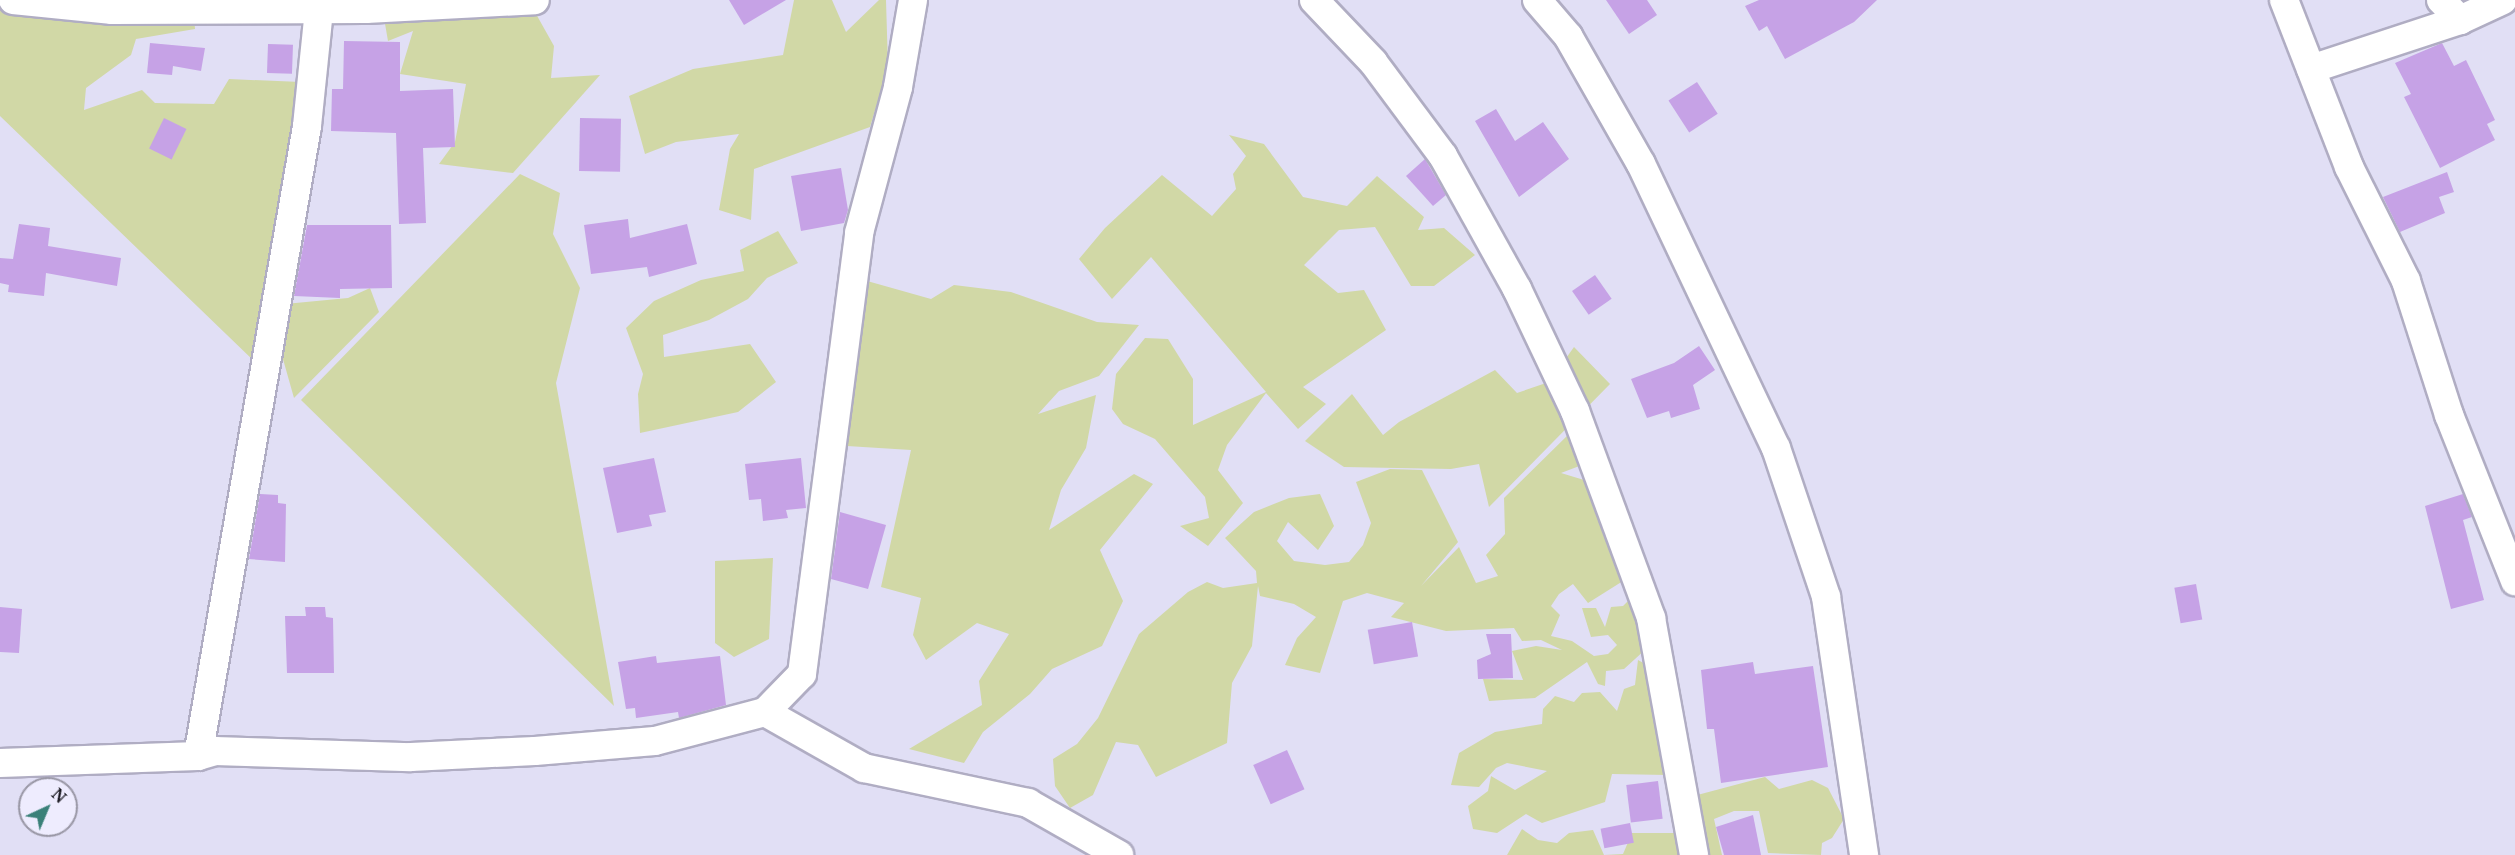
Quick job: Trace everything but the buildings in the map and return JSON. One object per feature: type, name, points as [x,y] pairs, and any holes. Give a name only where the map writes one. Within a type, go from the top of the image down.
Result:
[{"type":"street","points":[[13,0],[112,10],[319,9],[535,0]]},
{"type":"street","points":[[0,763],[198,756],[215,751],[411,757],[535,751],[656,741],[765,712],[802,674],[859,233],[898,87],[913,0]]},
{"type":"street","points":[[1314,0],[1373,62],[1443,156],[1517,289],[1575,411],[1651,618],[1694,855]]},
{"type":"street","points":[[1537,0],[1568,36],[1641,164],[1776,448],[1826,597],[1864,855]]},
{"type":"street","points":[[2284,0],[2349,167],[2406,281],[2450,415],[2515,581]]},
{"type":"street","points":[[2311,69],[2450,10],[2503,0]]},
{"type":"street","points":[[198,756],[307,126],[319,9]]},
{"type":"street","points":[[765,712],[864,768],[1028,803],[1119,855]]},
{"type":"green space","points":[[794,0],[832,0],[846,32],[879,0],[886,0],[888,67],[870,127],[754,169],[751,220],[719,210],[730,149],[739,134],[676,142],[645,154],[629,96],[693,69],[783,55]]},
{"type":"green space","points":[[193,3],[195,29],[136,39],[131,55],[86,88],[84,110],[142,90],[155,103],[214,104],[229,79],[301,82],[255,362],[0,116],[0,4]]},
{"type":"green space","points":[[531,5],[554,46],[551,78],[600,75],[513,173],[439,164],[455,142],[466,84],[400,74],[413,31],[388,41],[384,18]]},
{"type":"green space","points":[[1229,135],[1264,144],[1303,197],[1347,206],[1377,176],[1424,217],[1418,230],[1444,228],[1475,255],[1434,286],[1411,286],[1375,227],[1339,230],[1304,265],[1338,293],[1364,290],[1386,330],[1303,387],[1326,404],[1298,429],[1266,393],[1227,445],[1218,470],[1243,503],[1208,546],[1180,526],[1209,518],[1205,497],[1155,439],[1123,424],[1112,409],[1116,374],[1145,338],[1168,339],[1193,379],[1193,425],[1266,392],[1151,257],[1112,299],[1079,259],[1105,228],[1162,175],[1212,216],[1236,189],[1233,174],[1246,156]]},
{"type":"green space","points":[[520,174],[560,193],[553,234],[580,288],[556,383],[614,706],[301,400]]},
{"type":"green space","points":[[778,231],[798,263],[767,278],[748,299],[709,320],[663,335],[664,357],[750,344],[776,382],[738,412],[640,433],[638,394],[643,374],[626,328],[654,301],[701,280],[744,271],[740,250]]},
{"type":"green space","points":[[853,277],[931,299],[954,285],[1011,292],[1097,322],[1139,325],[1099,376],[1059,391],[1038,414],[1096,395],[1086,448],[1061,490],[1049,530],[1134,474],[1153,484],[1100,550],[1123,601],[1102,646],[1052,669],[1030,694],[983,732],[964,763],[909,749],[982,705],[979,681],[1009,634],[977,623],[926,660],[913,635],[921,598],[881,587],[911,450],[847,446]]},
{"type":"green space","points":[[370,288],[379,312],[294,398],[279,345],[285,304],[348,298]]},
{"type":"green space","points":[[1574,347],[1610,384],[1489,507],[1479,464],[1451,469],[1344,467],[1305,441],[1352,394],[1383,435],[1399,422],[1495,370],[1517,393],[1549,382]]},
{"type":"green space","points":[[1570,433],[1582,465],[1561,473],[1584,480],[1623,581],[1588,603],[1573,584],[1559,594],[1551,606],[1560,615],[1551,636],[1572,641],[1594,656],[1608,654],[1617,645],[1608,635],[1591,637],[1582,608],[1596,608],[1605,627],[1611,607],[1623,606],[1632,597],[1646,649],[1624,669],[1606,671],[1605,686],[1598,684],[1587,662],[1535,698],[1489,701],[1483,679],[1523,680],[1512,651],[1536,646],[1562,650],[1541,640],[1522,641],[1514,628],[1446,631],[1391,617],[1404,603],[1367,593],[1343,601],[1320,673],[1285,665],[1297,638],[1316,617],[1294,604],[1260,596],[1258,586],[1252,646],[1232,683],[1227,743],[1156,777],[1138,745],[1116,742],[1093,795],[1070,808],[1055,786],[1053,759],[1077,744],[1098,718],[1139,634],[1188,592],[1207,582],[1223,588],[1257,583],[1256,571],[1225,538],[1254,512],[1289,498],[1320,494],[1334,526],[1318,550],[1288,522],[1277,541],[1294,561],[1325,565],[1349,562],[1363,545],[1371,523],[1356,482],[1390,469],[1422,470],[1458,542],[1421,586],[1459,547],[1476,583],[1498,576],[1486,555],[1505,534],[1504,498]]},
{"type":"green space","points":[[773,558],[769,639],[734,657],[715,643],[715,561]]},
{"type":"green space","points":[[1638,660],[1647,665],[1668,775],[1612,774],[1605,802],[1542,823],[1526,814],[1497,833],[1473,829],[1468,806],[1488,791],[1491,776],[1515,790],[1547,771],[1507,763],[1496,768],[1479,787],[1451,785],[1459,753],[1495,732],[1542,724],[1543,709],[1555,696],[1574,702],[1582,693],[1600,692],[1617,711],[1624,689],[1635,685]]},
{"type":"green space","points":[[1765,777],[1779,789],[1812,780],[1828,788],[1844,819],[1832,838],[1822,843],[1821,855],[1768,853],[1759,811],[1734,811],[1714,819],[1722,855],[1696,855],[1686,798]]},
{"type":"green space","points":[[1522,829],[1538,840],[1557,843],[1569,833],[1593,830],[1604,855],[1507,855]]},
{"type":"green space","points":[[1632,833],[1677,833],[1683,855],[1604,855],[1623,854]]}]
